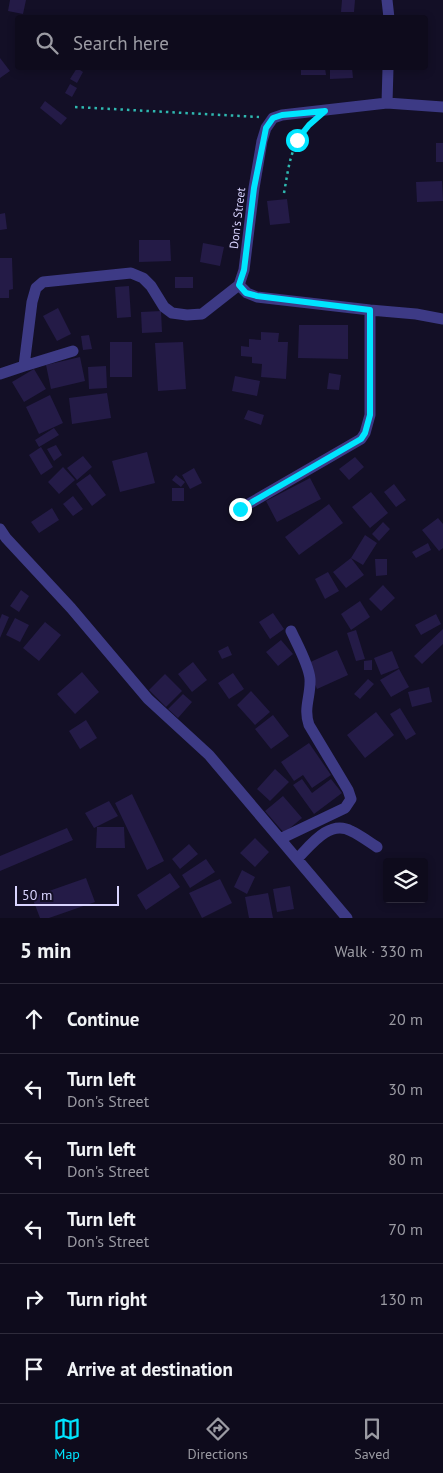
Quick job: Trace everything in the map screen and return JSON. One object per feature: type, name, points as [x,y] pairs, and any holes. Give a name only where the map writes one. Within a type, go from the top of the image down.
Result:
[{"type":"street","points":[[387,0],[389,15]]},
{"type":"street","points":[[386,103],[388,70]]},
{"type":"street","points":[[273,118],[282,115],[386,103],[443,107]]},
{"type":"street","name":"Don's Street","points":[[239,285],[244,270],[262,141],[266,128],[273,118]]},
{"type":"street","points":[[24,366],[32,302],[36,288],[43,282],[131,273],[143,278],[151,286],[164,307],[172,313],[187,315],[202,314],[239,285],[246,293],[257,296],[416,314],[443,319]]},
{"type":"street","points":[[240,509],[361,439],[365,433],[370,415],[370,310]]},
{"type":"street","points":[[0,374],[73,351]]},
{"type":"street","points":[[0,528],[6,538],[71,608],[148,699],[208,755],[347,918]]},
{"type":"street","points":[[280,839],[345,808],[351,799],[348,790],[309,725],[306,709],[310,676],[291,631]]},
{"type":"street","points":[[297,859],[323,833],[335,828],[349,829],[377,847]]},
{"type":"path","points":[[75,107],[273,118]]},
{"type":"path","points":[[284,194],[291,154],[297,140],[309,125],[325,111]]},
{"type":"building","points":[[10,0],[26,0],[23,14],[8,11]]},
{"type":"building","points":[[342,0],[355,0],[354,12],[341,12]]},
{"type":"building","points":[[0,58],[10,71],[0,78]]},
{"type":"building","points":[[76,70],[83,72],[77,83],[70,79]]},
{"type":"building","points":[[301,70],[325,70],[326,75],[301,75]]},
{"type":"building","points":[[330,70],[352,70],[353,78],[330,79]]},
{"type":"building","points":[[70,84],[77,88],[72,97],[65,93]]},
{"type":"building","points":[[45,101],[67,118],[61,125],[40,108]]},
{"type":"building","points":[[436,143],[443,143],[443,162],[436,162]]},
{"type":"building","points":[[442,181],[443,201],[417,202],[416,182]]},
{"type":"building","points":[[287,199],[290,223],[270,225],[267,201]]},
{"type":"building","points":[[5,213],[7,229],[0,230],[0,214]]},
{"type":"building","points":[[139,240],[170,240],[171,261],[139,262]]},
{"type":"building","points":[[203,243],[224,247],[220,266],[200,262]]},
{"type":"building","points":[[0,258],[12,258],[13,289],[9,290],[9,298],[0,298]]},
{"type":"building","points":[[175,277],[193,277],[193,288],[175,288]]},
{"type":"building","points":[[129,286],[131,317],[117,318],[115,287]]},
{"type":"building","points":[[58,308],[71,334],[57,341],[43,316]]},
{"type":"building","points":[[161,311],[162,332],[142,333],[141,312]]},
{"type":"building","points":[[299,325],[348,325],[348,359],[298,358]]},
{"type":"building","points":[[261,332],[279,333],[278,342],[288,342],[286,379],[261,377],[262,364],[252,363],[252,357],[241,356],[241,346],[249,347],[249,339],[261,340]]},
{"type":"building","points":[[89,335],[92,349],[83,350],[81,336]]},
{"type":"building","points":[[110,342],[132,342],[132,377],[110,377]]},
{"type":"building","points":[[183,342],[186,389],[158,391],[155,343]]},
{"type":"building","points":[[80,357],[85,381],[51,389],[46,365]]},
{"type":"building","points":[[106,366],[107,388],[89,389],[88,367]]},
{"type":"building","points":[[34,369],[46,389],[24,402],[12,382]]},
{"type":"building","points":[[329,373],[341,375],[339,390],[327,389]]},
{"type":"building","points":[[235,376],[260,381],[257,396],[232,391]]},
{"type":"building","points":[[107,393],[111,418],[72,424],[69,398]]},
{"type":"building","points":[[50,395],[63,423],[39,434],[26,407]]},
{"type":"building","points":[[248,410],[264,415],[261,425],[244,419]]},
{"type":"building","points":[[54,428],[59,435],[39,447],[35,440]]},
{"type":"building","points":[[56,445],[62,455],[54,461],[47,449]]},
{"type":"building","points":[[41,447],[53,467],[41,475],[29,455]]},
{"type":"building","points":[[147,452],[155,483],[120,492],[112,461]]},
{"type":"building","points":[[83,456],[92,467],[77,480],[67,468]]},
{"type":"building","points":[[355,457],[364,467],[349,480],[339,469]]},
{"type":"building","points":[[63,467],[75,480],[59,494],[48,482]]},
{"type":"building","points":[[194,468],[202,483],[190,489],[182,475]]},
{"type":"building","points":[[90,474],[106,495],[92,506],[76,484]]},
{"type":"building","points":[[176,475],[185,482],[181,487],[172,480]]},
{"type":"building","points":[[310,478],[321,499],[277,522],[266,501]]},
{"type":"building","points":[[394,484],[406,500],[396,507],[384,492]]},
{"type":"building","points":[[172,488],[184,488],[184,501],[172,501]]},
{"type":"building","points":[[371,492],[388,513],[370,528],[352,507]]},
{"type":"building","points":[[73,496],[83,509],[73,516],[63,504]]},
{"type":"building","points":[[329,504],[343,523],[299,555],[285,537]]},
{"type":"building","points":[[52,508],[59,520],[39,533],[31,522]]},
{"type":"building","points":[[438,518],[443,524],[443,548],[439,551],[422,530]]},
{"type":"building","points":[[383,522],[390,529],[379,541],[372,534]]},
{"type":"building","points":[[365,535],[377,543],[363,565],[351,558]]},
{"type":"building","points":[[428,543],[431,550],[416,558],[412,552]]},
{"type":"building","points":[[351,558],[364,575],[346,588],[333,572]]},
{"type":"building","points":[[375,559],[387,559],[387,575],[376,576]]},
{"type":"building","points":[[328,572],[339,591],[325,599],[315,579]]},
{"type":"building","points":[[383,585],[395,598],[381,611],[369,599]]},
{"type":"building","points":[[21,590],[29,596],[19,612],[10,606]]},
{"type":"building","points":[[360,601],[370,617],[351,630],[341,614]]},
{"type":"building","points":[[273,613],[284,629],[270,639],[259,622]]},
{"type":"building","points":[[2,614],[9,617],[0,638],[0,619]]},
{"type":"building","points":[[436,614],[441,624],[421,635],[415,625]]},
{"type":"building","points":[[15,618],[29,625],[20,642],[6,635]]},
{"type":"building","points":[[45,622],[61,635],[39,661],[23,648]]},
{"type":"building","points":[[443,629],[443,644],[422,664],[414,656]]},
{"type":"building","points":[[356,630],[365,659],[356,661],[347,633]]},
{"type":"building","points":[[281,640],[293,654],[278,666],[266,652]]},
{"type":"building","points":[[228,646],[232,655],[222,659],[218,651]]},
{"type":"building","points":[[337,650],[348,675],[317,689],[306,664]]},
{"type":"building","points":[[392,651],[399,668],[381,675],[374,658]]},
{"type":"building","points":[[372,660],[372,670],[364,670],[364,661]]},
{"type":"building","points":[[193,662],[207,680],[192,692],[178,674]]},
{"type":"building","points":[[399,669],[409,687],[391,697],[380,680]]},
{"type":"building","points":[[82,672],[99,692],[75,714],[57,694]]},
{"type":"building","points":[[233,673],[244,689],[229,699],[218,683]]},
{"type":"building","points":[[165,674],[182,691],[166,707],[149,690]]},
{"type":"building","points":[[368,679],[374,684],[360,699],[354,694]]},
{"type":"building","points":[[429,687],[432,702],[412,707],[408,692]]},
{"type":"building","points":[[251,691],[270,712],[255,725],[237,705]]},
{"type":"building","points":[[183,694],[192,702],[178,718],[168,709]]},
{"type":"building","points":[[400,708],[416,734],[406,740],[390,714]]},
{"type":"building","points":[[376,712],[394,735],[365,758],[347,735]]},
{"type":"building","points":[[273,715],[289,736],[271,749],[255,729]]},
{"type":"building","points":[[86,720],[97,738],[80,749],[69,731]]},
{"type":"building","points":[[309,743],[331,775],[312,788],[303,775],[294,781],[281,762]]},
{"type":"building","points":[[275,769],[289,782],[270,801],[257,789]]},
{"type":"building","points":[[302,779],[312,793],[331,779],[342,793],[314,814],[293,785]]},
{"type":"building","points":[[132,794],[164,861],[147,870],[115,803]]},
{"type":"building","points":[[283,796],[302,818],[284,833],[265,811]]},
{"type":"building","points":[[109,801],[118,816],[94,828],[85,813]]},
{"type":"building","points":[[97,827],[124,827],[125,848],[96,848]]},
{"type":"building","points":[[67,828],[73,840],[0,871],[0,856]]},
{"type":"building","points":[[255,838],[269,852],[255,867],[240,853]]},
{"type":"building","points":[[189,844],[198,854],[180,869],[172,859]]},
{"type":"building","points":[[206,859],[215,872],[190,888],[182,875]]},
{"type":"building","points":[[242,870],[255,877],[247,894],[234,887]]},
{"type":"building","points":[[170,873],[180,887],[146,910],[137,895]]},
{"type":"building","points":[[86,878],[95,902],[49,918],[40,918],[32,897]]},
{"type":"building","points":[[220,879],[232,903],[202,918],[189,893]]},
{"type":"building","points":[[290,886],[294,909],[277,912],[273,889]]},
{"type":"building","points":[[268,893],[273,918],[249,918],[245,897]]},
{"type":"route","points":[[240,509],[361,439],[365,433],[370,415],[370,310],[257,296],[246,293],[239,285],[244,270],[254,188],[266,128],[273,118],[282,115],[325,111],[309,125],[297,140]]}]
